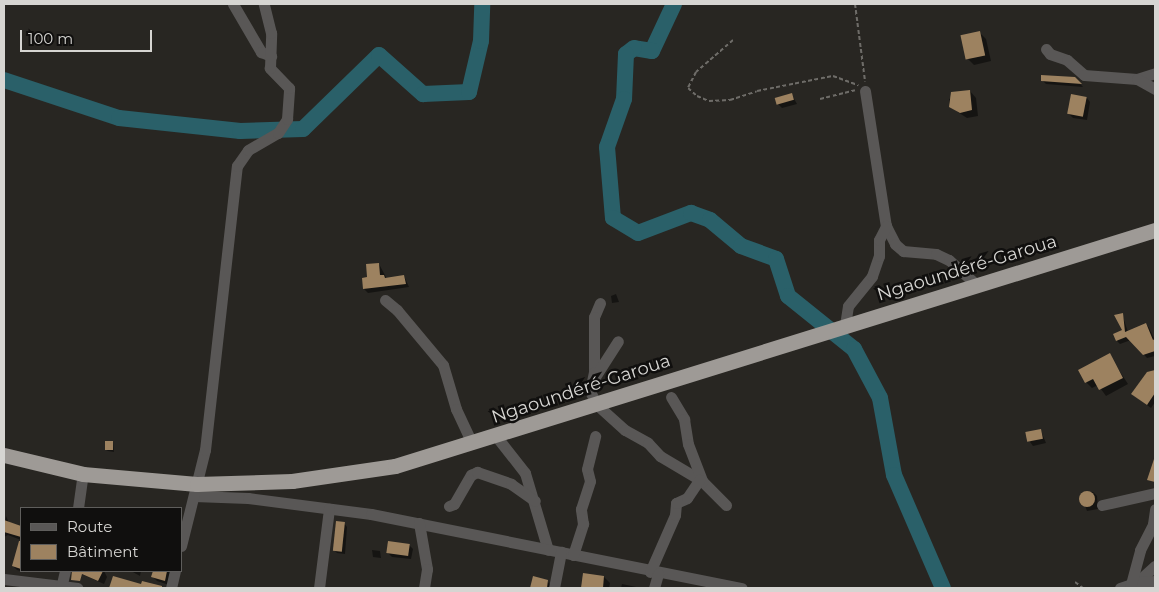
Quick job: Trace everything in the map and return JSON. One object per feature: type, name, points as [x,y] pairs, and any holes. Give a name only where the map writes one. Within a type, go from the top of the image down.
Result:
[{"type":"highway","name":"Ngaoundéré-Garoua","points":[[4,455],[83,474],[195,490],[338,476],[395,466],[472,444],[806,337],[1155,230]]},
{"type":"street","points":[[232,4],[262,52],[271,56]]},
{"type":"street","points":[[182,542],[205,450],[237,166],[248,150],[282,129],[289,88],[272,71],[269,18],[264,4]]},
{"type":"street","points":[[1046,49],[1050,54],[1067,60],[1084,75],[1137,79],[1155,73]]},
{"type":"street","points":[[1137,79],[1155,89]]},
{"type":"street","points":[[865,91],[886,226],[903,251],[942,257],[962,269],[976,284]]},
{"type":"street","points":[[840,327],[848,306],[872,276],[879,256],[879,240],[886,226]]},
{"type":"street","points":[[385,300],[398,310],[443,365],[456,409],[472,444]]},
{"type":"street","points":[[600,303],[594,317],[593,380],[590,391],[596,404],[625,430],[648,442],[660,456],[700,480],[726,504]]},
{"type":"street","points":[[593,380],[618,341]]},
{"type":"street","points":[[671,397],[684,419],[688,444],[700,480]]},
{"type":"street","points":[[496,436],[525,473],[536,501],[548,550]]},
{"type":"street","points":[[554,588],[567,554],[583,524],[581,510],[590,480],[587,469],[595,436]]},
{"type":"street","points":[[449,506],[454,504],[471,475],[477,472],[511,484],[536,501]]},
{"type":"street","points":[[78,507],[83,474]]},
{"type":"street","points":[[654,588],[654,573],[675,515],[676,503],[686,498],[700,480]]},
{"type":"street","points":[[195,490],[419,523],[654,573],[742,588]]},
{"type":"street","points":[[1102,505],[1155,493]]},
{"type":"street","points":[[319,588],[329,509]]},
{"type":"street","points":[[1129,586],[1140,550],[1153,524],[1155,510]]},
{"type":"street","points":[[419,523],[427,569],[424,588]]},
{"type":"street","points":[[1129,586],[1155,566]]},
{"type":"street","points":[[61,586],[65,572]]},
{"type":"street","points":[[171,588],[175,572]]},
{"type":"street","points":[[4,579],[77,588]]},
{"type":"street","points":[[1129,586],[1155,581]]},
{"type":"path","points":[[733,40],[696,72],[688,88],[697,96],[709,101],[730,100],[757,90],[833,76],[865,89],[855,4]]},
{"type":"path","points":[[820,99],[850,90],[865,91]]},
{"type":"path","points":[[1075,582],[1082,588]]},
{"type":"building","points":[[980,31],[985,55],[966,60],[960,35]]},
{"type":"building","points":[[1041,75],[1075,77],[1082,84],[1041,81]]},
{"type":"building","points":[[970,90],[972,110],[960,113],[949,107],[951,92]]},
{"type":"building","points":[[792,93],[794,100],[777,105],[775,98]]},
{"type":"building","points":[[1071,94],[1087,97],[1083,117],[1067,114]]},
{"type":"building","points":[[379,263],[380,275],[384,275],[385,278],[404,275],[406,284],[363,289],[362,278],[367,277],[366,264]]},
{"type":"building","points":[[1123,313],[1125,332],[1146,323],[1153,340],[1155,339],[1155,351],[1143,355],[1126,337],[1116,341],[1113,334],[1122,330],[1114,315]]},
{"type":"building","points":[[1110,353],[1123,378],[1099,390],[1093,379],[1085,383],[1078,370]]},
{"type":"building","points":[[1155,370],[1155,393],[1147,405],[1131,394],[1147,372]]},
{"type":"building","points":[[1041,429],[1043,439],[1027,442],[1025,432]]},
{"type":"building","points":[[105,441],[113,441],[113,450],[105,450]]},
{"type":"building","points":[[1155,459],[1155,482],[1147,480]]},
{"type":"building","points":[[1084,491],[1090,491],[1095,496],[1093,505],[1084,507],[1079,502],[1079,496]]},
{"type":"building","points":[[4,520],[20,526],[20,537],[4,532]]},
{"type":"building","points":[[336,521],[345,522],[342,552],[333,551]]},
{"type":"building","points":[[19,541],[20,541],[20,569],[12,566]]},
{"type":"building","points":[[388,541],[410,544],[408,556],[386,553]]},
{"type":"building","points":[[72,572],[102,572],[98,581],[82,574],[80,581],[71,580]]},
{"type":"building","points":[[153,572],[167,572],[165,581],[151,577]]},
{"type":"building","points":[[583,573],[604,576],[603,588],[581,588]]},
{"type":"building","points":[[113,576],[141,584],[142,581],[162,586],[162,588],[109,588]]},
{"type":"building","points":[[533,576],[548,580],[547,588],[530,588]]},
{"type":"waterway","points":[[4,80],[119,118],[240,131],[303,129],[379,55],[423,94],[469,92],[481,41],[482,4]]},
{"type":"waterway","points":[[674,4],[652,51],[634,48],[626,54],[624,99],[607,147],[613,218],[638,233],[691,213],[710,220],[741,246],[776,259],[788,296],[854,349],[880,398],[894,475],[943,588]]}]
